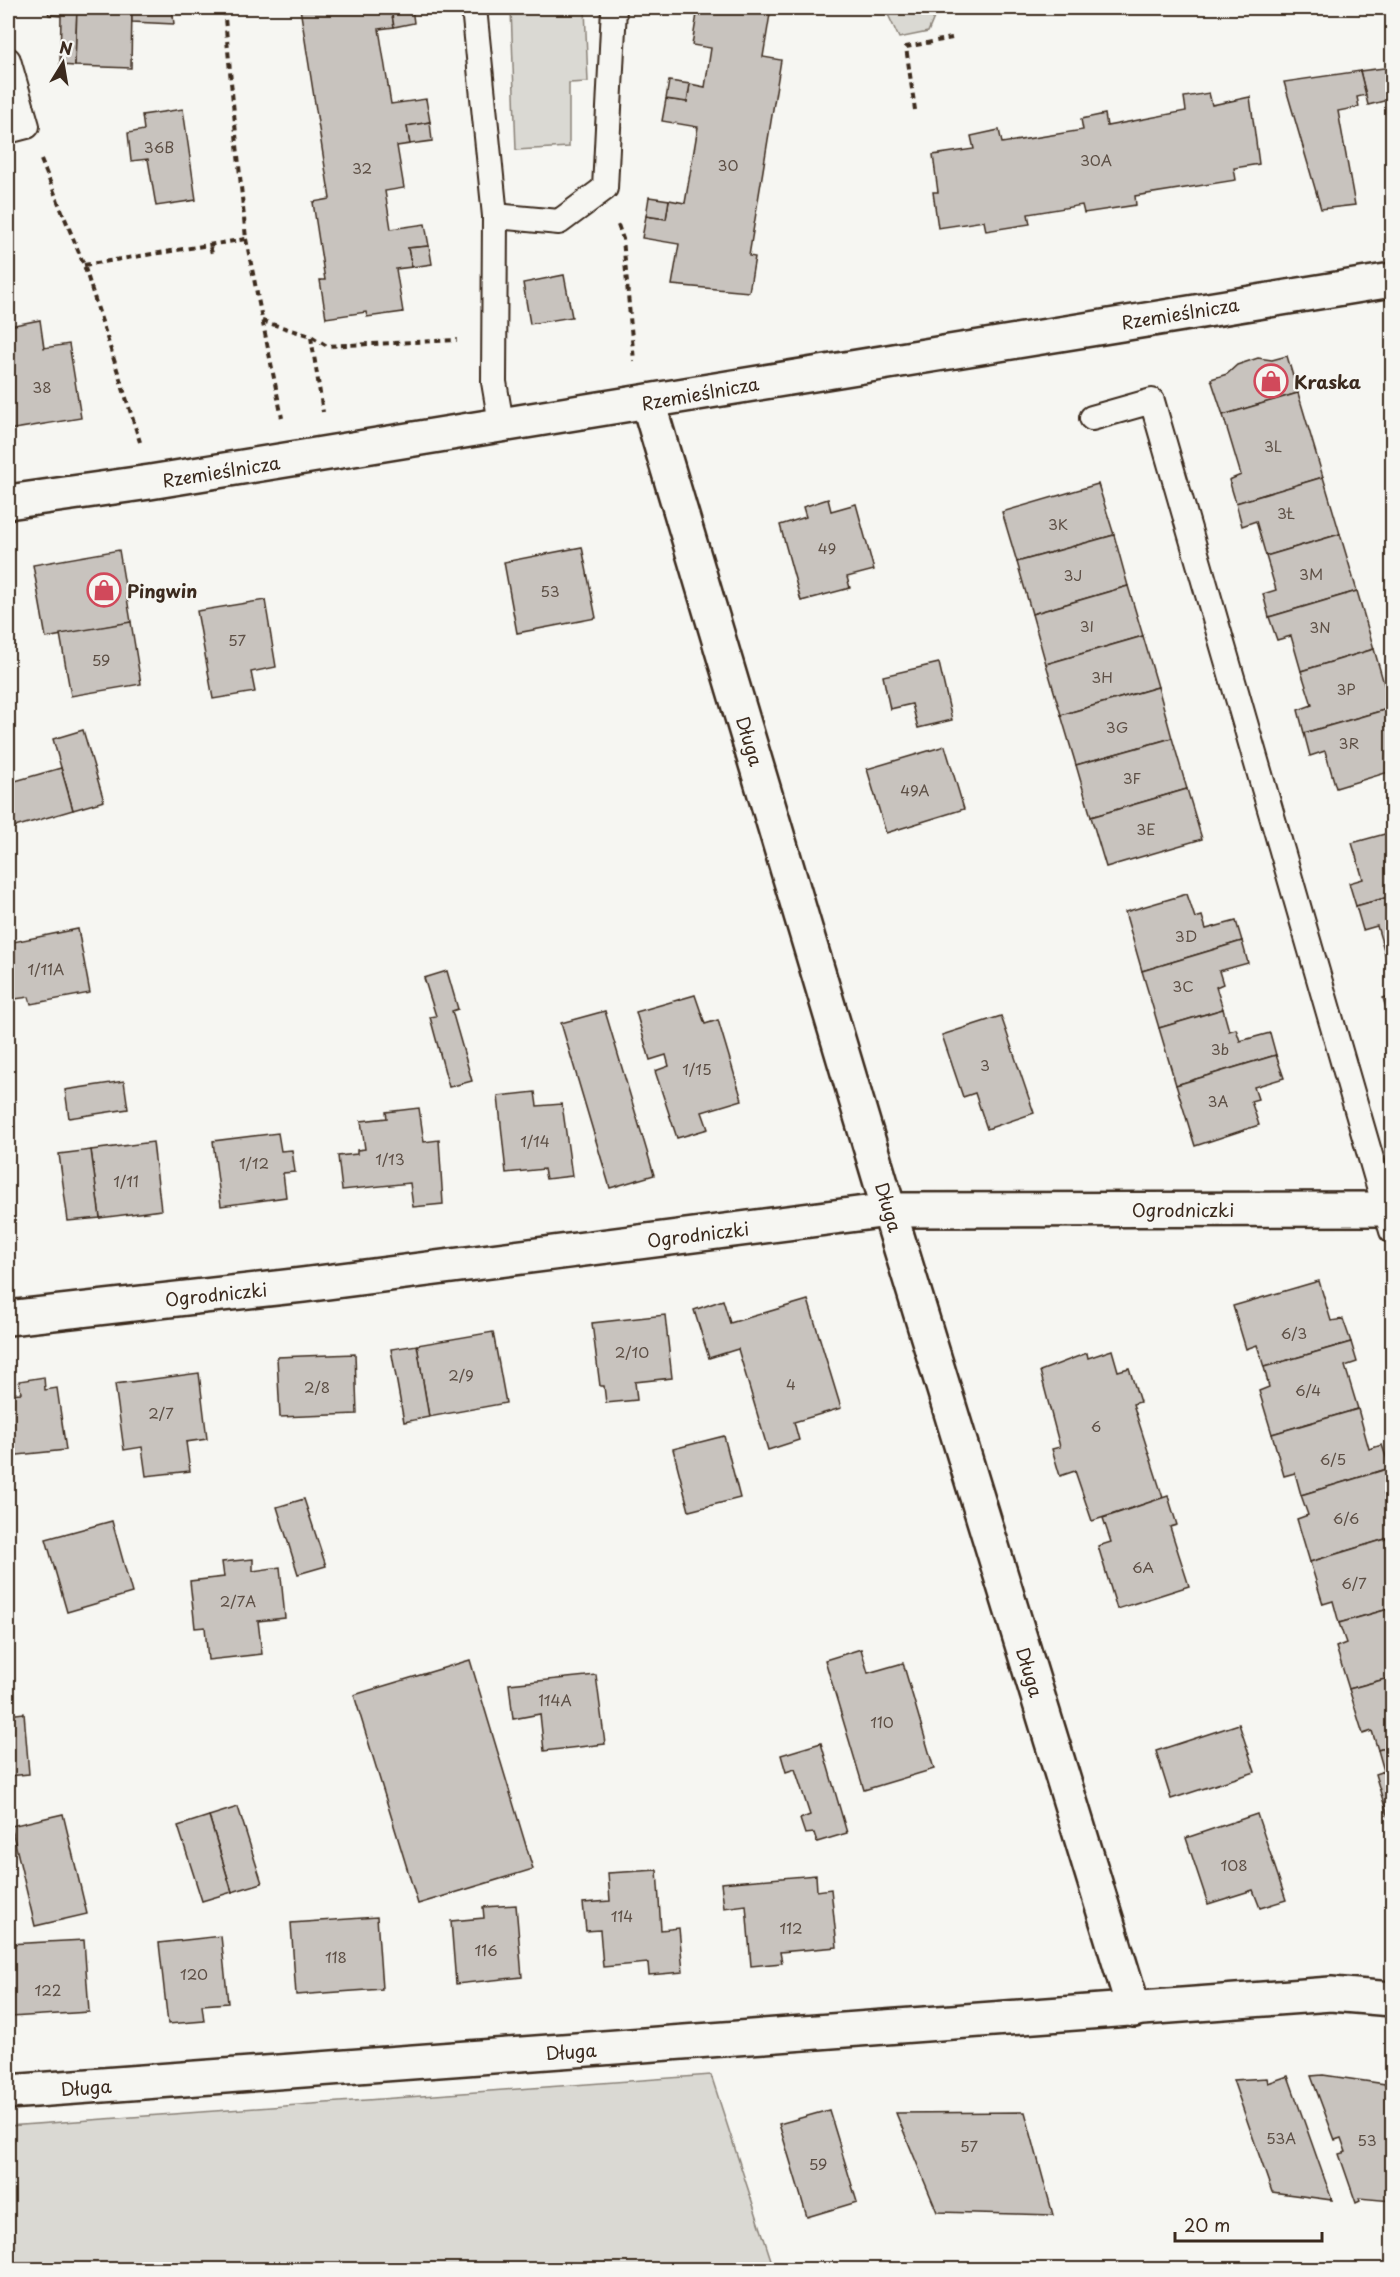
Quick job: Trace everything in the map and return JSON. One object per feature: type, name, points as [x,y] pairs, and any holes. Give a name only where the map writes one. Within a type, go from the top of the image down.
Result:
[{"type":"street","name":"Rzemieślnicza","points":[[8,502],[162,480],[501,423],[648,402],[905,357],[1392,280]]},
{"type":"street","name":"Długa","points":[[648,402],[889,1210],[1134,2010]]},
{"type":"street","name":"Ogrodniczki","points":[[8,1318],[303,1285],[889,1210],[1390,1216]]},
{"type":"street","name":"Długa","points":[[8,2092],[1331,1994],[1392,1999]]},
{"type":"lane","points":[[474,8],[495,216],[494,382],[501,423]]},
{"type":"lane","points":[[495,216],[559,222],[605,188],[614,8]]},
{"type":"lane","points":[[8,60],[17,128]]},
{"type":"lane","points":[[1092,418],[1152,401],[1390,1216]]},
{"type":"path","points":[[224,8],[246,239],[283,421]]},
{"type":"path","points":[[915,110],[906,47],[952,38]]},
{"type":"path","points":[[17,128],[84,265],[141,445]]},
{"type":"path","points":[[605,188],[623,239],[634,368]]},
{"type":"path","points":[[84,265],[246,239]]},
{"type":"path","points":[[210,246],[213,256]]},
{"type":"path","points":[[262,321],[311,336],[327,346],[461,340]]},
{"type":"path","points":[[311,336],[323,413]]},
{"type":"shaded area","points":[[511,8],[585,8],[588,82],[569,83],[569,147],[516,150]]},
{"type":"shaded area","points":[[885,8],[938,8],[928,32],[899,38]]},
{"type":"shaded area","points":[[711,2075],[774,2269],[8,2269],[8,2126]]},
{"type":"building","points":[[47,8],[77,8],[75,66],[60,65],[61,16],[49,15]]},
{"type":"building","points":[[77,8],[132,8],[131,68],[75,66]]},
{"type":"building","points":[[132,8],[172,8],[174,24],[132,22]]},
{"type":"building","points":[[300,8],[391,8],[394,27],[379,29],[391,104],[426,99],[430,122],[407,126],[410,144],[397,146],[404,188],[385,191],[391,229],[425,224],[429,246],[408,248],[412,267],[396,269],[403,312],[367,317],[366,312],[326,318],[320,280],[325,280],[313,202],[330,199]]},
{"type":"building","points":[[391,8],[412,8],[414,23],[394,27]]},
{"type":"building","points":[[698,8],[771,8],[763,57],[781,60],[749,256],[755,257],[749,292],[672,285],[679,244],[642,238],[646,216],[666,219],[669,200],[685,203],[698,127],[662,121],[666,99],[687,102],[690,84],[705,87],[711,48],[692,45]]},
{"type":"building","points":[[1392,67],[1392,99],[1368,105],[1360,71]]},
{"type":"building","points":[[1360,71],[1366,95],[1357,97],[1359,107],[1338,111],[1355,205],[1321,209],[1284,82]]},
{"type":"building","points":[[669,81],[690,84],[687,102],[666,99]]},
{"type":"building","points":[[1209,93],[1212,105],[1250,97],[1259,164],[1234,168],[1236,180],[1135,196],[1136,205],[1084,213],[1082,205],[1028,214],[1030,224],[986,231],[984,221],[938,228],[933,192],[938,192],[933,155],[974,149],[971,136],[999,130],[1002,143],[1083,130],[1081,119],[1105,114],[1107,126],[1186,111],[1184,97]]},
{"type":"building","points":[[183,109],[196,200],[156,206],[148,159],[131,161],[128,133],[144,130],[142,115]]},
{"type":"building","points":[[430,122],[432,141],[410,144],[407,126]]},
{"type":"building","points":[[649,197],[669,200],[666,219],[646,216]]},
{"type":"building","points":[[429,246],[432,264],[412,267],[408,248]]},
{"type":"building","points":[[564,275],[572,317],[530,324],[523,283]]},
{"type":"building","points":[[40,320],[44,348],[69,344],[81,418],[8,430],[8,354],[13,353],[9,326]]},
{"type":"building","points":[[1287,356],[1298,393],[1223,415],[1211,379],[1227,374],[1237,365],[1258,358],[1272,360]]},
{"type":"building","points":[[1298,393],[1323,477],[1236,503],[1229,480],[1241,475],[1223,415]]},
{"type":"building","points":[[1323,477],[1340,534],[1266,556],[1256,521],[1242,526],[1236,503]]},
{"type":"building","points":[[1098,484],[1114,535],[1017,562],[1002,512]]},
{"type":"building","points":[[828,499],[831,511],[856,504],[874,570],[847,577],[850,588],[801,601],[780,525],[806,517],[803,507]]},
{"type":"building","points":[[1340,534],[1357,591],[1269,617],[1263,594],[1276,590],[1266,556]]},
{"type":"building","points":[[1114,535],[1128,586],[1032,614],[1017,562]]},
{"type":"building","points":[[582,547],[596,618],[517,633],[504,562]]},
{"type":"building","points":[[119,550],[131,622],[46,638],[33,565]]},
{"type":"building","points":[[1128,586],[1143,636],[1046,664],[1032,614]]},
{"type":"building","points":[[1357,591],[1374,649],[1301,671],[1291,636],[1277,640],[1269,617]]},
{"type":"building","points":[[265,600],[276,667],[251,672],[255,692],[213,699],[197,611]]},
{"type":"building","points":[[131,622],[141,684],[71,696],[60,634]]},
{"type":"building","points":[[1143,636],[1158,687],[1061,715],[1046,664]]},
{"type":"building","points":[[1374,649],[1391,708],[1304,733],[1298,710],[1312,705],[1301,671]]},
{"type":"building","points":[[939,663],[952,720],[918,728],[912,704],[890,709],[883,676]]},
{"type":"building","points":[[1158,687],[1172,738],[1076,765],[1061,715]]},
{"type":"building","points":[[1391,708],[1392,771],[1336,788],[1325,751],[1310,756],[1304,733]]},
{"type":"building","points":[[83,730],[104,801],[73,810],[53,739]]},
{"type":"building","points":[[1172,738],[1187,789],[1091,817],[1076,765]]},
{"type":"building","points":[[945,746],[964,809],[886,833],[867,769]]},
{"type":"building","points":[[61,768],[73,810],[8,829],[8,783]]},
{"type":"building","points":[[1187,789],[1202,839],[1106,867],[1091,817]]},
{"type":"building","points":[[1392,832],[1392,896],[1356,906],[1349,883],[1363,879],[1352,843]]},
{"type":"building","points":[[1187,894],[1195,918],[1202,916],[1206,929],[1236,921],[1242,941],[1142,971],[1125,912]]},
{"type":"building","points":[[1392,896],[1392,958],[1387,960],[1377,926],[1363,930],[1356,906]]},
{"type":"building","points":[[78,929],[90,993],[31,1004],[29,997],[8,1000],[8,943]]},
{"type":"building","points":[[1242,941],[1248,963],[1219,971],[1223,984],[1216,987],[1223,1009],[1159,1028],[1142,971]]},
{"type":"building","points":[[447,971],[458,1009],[452,1011],[472,1081],[449,1087],[430,1017],[436,1016],[424,978]]},
{"type":"building","points":[[695,995],[705,1024],[718,1020],[742,1100],[702,1112],[708,1129],[677,1138],[655,1071],[669,1066],[666,1055],[650,1060],[636,1012]]},
{"type":"building","points":[[1392,995],[1392,1021],[1390,1021],[1383,998]]},
{"type":"building","points":[[1223,1009],[1229,1031],[1236,1029],[1240,1041],[1270,1033],[1276,1055],[1176,1085],[1159,1028]]},
{"type":"building","points":[[605,1011],[654,1175],[610,1188],[561,1023]]},
{"type":"building","points":[[1001,1016],[1034,1113],[987,1129],[975,1093],[963,1097],[942,1035]]},
{"type":"building","points":[[1276,1055],[1284,1078],[1254,1087],[1258,1099],[1251,1101],[1259,1125],[1195,1146],[1176,1085]]},
{"type":"building","points":[[124,1081],[128,1109],[69,1118],[65,1090]]},
{"type":"building","points":[[535,1092],[537,1106],[562,1104],[572,1176],[546,1179],[544,1169],[506,1173],[498,1096]]},
{"type":"building","points":[[419,1108],[424,1142],[439,1140],[443,1204],[413,1207],[410,1183],[342,1190],[338,1156],[357,1154],[357,1150],[365,1149],[361,1121],[387,1118],[386,1112]]},
{"type":"building","points":[[278,1133],[281,1151],[292,1150],[295,1172],[283,1173],[286,1197],[221,1206],[213,1141]]},
{"type":"building","points":[[153,1142],[161,1210],[100,1218],[91,1150]]},
{"type":"building","points":[[91,1150],[100,1218],[68,1221],[59,1154]]},
{"type":"building","points":[[1319,1281],[1331,1321],[1343,1319],[1351,1342],[1264,1367],[1257,1345],[1246,1349],[1233,1306]]},
{"type":"building","points":[[723,1300],[730,1323],[808,1300],[841,1408],[794,1422],[799,1440],[768,1450],[738,1349],[709,1358],[694,1310]]},
{"type":"building","points":[[665,1315],[672,1378],[635,1382],[637,1400],[606,1403],[604,1386],[600,1386],[592,1323]]},
{"type":"building","points":[[493,1332],[506,1403],[429,1417],[417,1345]]},
{"type":"building","points":[[1351,1342],[1357,1362],[1345,1366],[1358,1409],[1272,1434],[1259,1391],[1269,1387],[1264,1367]]},
{"type":"building","points":[[417,1345],[429,1417],[404,1422],[391,1349]]},
{"type":"building","points":[[1112,1350],[1118,1371],[1129,1368],[1140,1402],[1133,1404],[1163,1498],[1092,1521],[1075,1471],[1060,1476],[1052,1449],[1060,1447],[1040,1371],[1087,1353],[1088,1358]]},
{"type":"building","points":[[355,1354],[357,1414],[280,1417],[277,1357]]},
{"type":"building","points":[[199,1373],[207,1439],[186,1442],[190,1471],[146,1476],[142,1447],[124,1450],[115,1384]]},
{"type":"building","points":[[44,1377],[45,1390],[57,1388],[66,1450],[8,1456],[8,1394],[21,1393],[19,1381]]},
{"type":"building","points":[[1358,1409],[1369,1449],[1382,1445],[1390,1468],[1301,1495],[1295,1473],[1284,1476],[1272,1434]]},
{"type":"building","points":[[724,1436],[740,1498],[689,1511],[673,1449]]},
{"type":"building","points":[[1390,1468],[1392,1491],[1384,1494],[1392,1523],[1392,1537],[1310,1562],[1297,1519],[1308,1515],[1301,1495]]},
{"type":"building","points":[[1168,1496],[1177,1525],[1170,1527],[1189,1586],[1117,1609],[1098,1546],[1111,1542],[1103,1518]]},
{"type":"building","points":[[304,1499],[326,1566],[298,1574],[277,1507]]},
{"type":"building","points":[[112,1521],[132,1593],[67,1612],[46,1539]]},
{"type":"building","points":[[1392,1537],[1392,1608],[1339,1623],[1333,1601],[1323,1604],[1310,1562]]},
{"type":"building","points":[[253,1559],[253,1571],[280,1567],[285,1618],[258,1621],[262,1654],[208,1660],[205,1627],[195,1628],[190,1581],[224,1577],[222,1562]]},
{"type":"building","points":[[1392,1608],[1392,1677],[1349,1689],[1336,1647],[1346,1643],[1339,1623]]},
{"type":"building","points":[[861,1649],[868,1673],[903,1663],[934,1769],[864,1790],[825,1660]]},
{"type":"building","points":[[470,1660],[533,1869],[418,1904],[354,1695]]},
{"type":"building","points":[[596,1675],[605,1744],[544,1751],[540,1714],[513,1719],[509,1684]]},
{"type":"building","points":[[1392,1677],[1392,1746],[1378,1750],[1372,1731],[1363,1734],[1349,1689]]},
{"type":"building","points":[[24,1713],[29,1774],[8,1776],[8,1715]]},
{"type":"building","points":[[1239,1724],[1255,1772],[1171,1799],[1156,1751]]},
{"type":"building","points":[[821,1743],[847,1833],[817,1842],[814,1833],[805,1834],[800,1819],[810,1815],[795,1769],[786,1772],[781,1755]]},
{"type":"building","points":[[1392,1746],[1392,1815],[1388,1817],[1375,1774],[1384,1771],[1378,1750]]},
{"type":"building","points":[[238,1807],[262,1883],[232,1892],[209,1816]]},
{"type":"building","points":[[63,1814],[87,1914],[35,1926],[11,1826]]},
{"type":"building","points":[[1257,1814],[1286,1900],[1260,1908],[1253,1890],[1208,1904],[1186,1838]]},
{"type":"building","points":[[209,1816],[232,1892],[202,1901],[178,1826]]},
{"type":"building","points":[[657,1870],[661,1930],[679,1928],[683,1972],[649,1975],[648,1963],[603,1967],[600,1930],[586,1931],[583,1903],[610,1901],[608,1873]]},
{"type":"building","points":[[816,1875],[817,1891],[831,1889],[837,1947],[780,1952],[782,1963],[751,1966],[746,1905],[724,1908],[721,1883]]},
{"type":"building","points":[[516,1905],[522,1977],[456,1984],[451,1921],[484,1918],[483,1907]]},
{"type":"building","points":[[377,1917],[382,1989],[296,1995],[291,1923]]},
{"type":"building","points":[[221,1936],[228,2003],[202,2005],[204,2021],[168,2024],[159,1943]]},
{"type":"building","points":[[84,1940],[89,2012],[11,2017],[8,1944]]},
{"type":"building","points":[[1323,2075],[1392,2085],[1392,2201],[1359,2198],[1360,2201],[1356,2203],[1339,2154],[1346,2152],[1341,2138],[1335,2140],[1311,2076]]},
{"type":"building","points":[[1288,2076],[1332,2200],[1272,2192],[1233,2080],[1267,2078],[1268,2083]]},
{"type":"building","points":[[829,2110],[857,2202],[807,2217],[779,2124]]},
{"type":"building","points":[[1025,2112],[1053,2215],[937,2212],[896,2113]]},
{"type":"place","name":"Kraska","points":[[1271,381]]},
{"type":"place","name":"Pingwin","points":[[104,590]]}]
